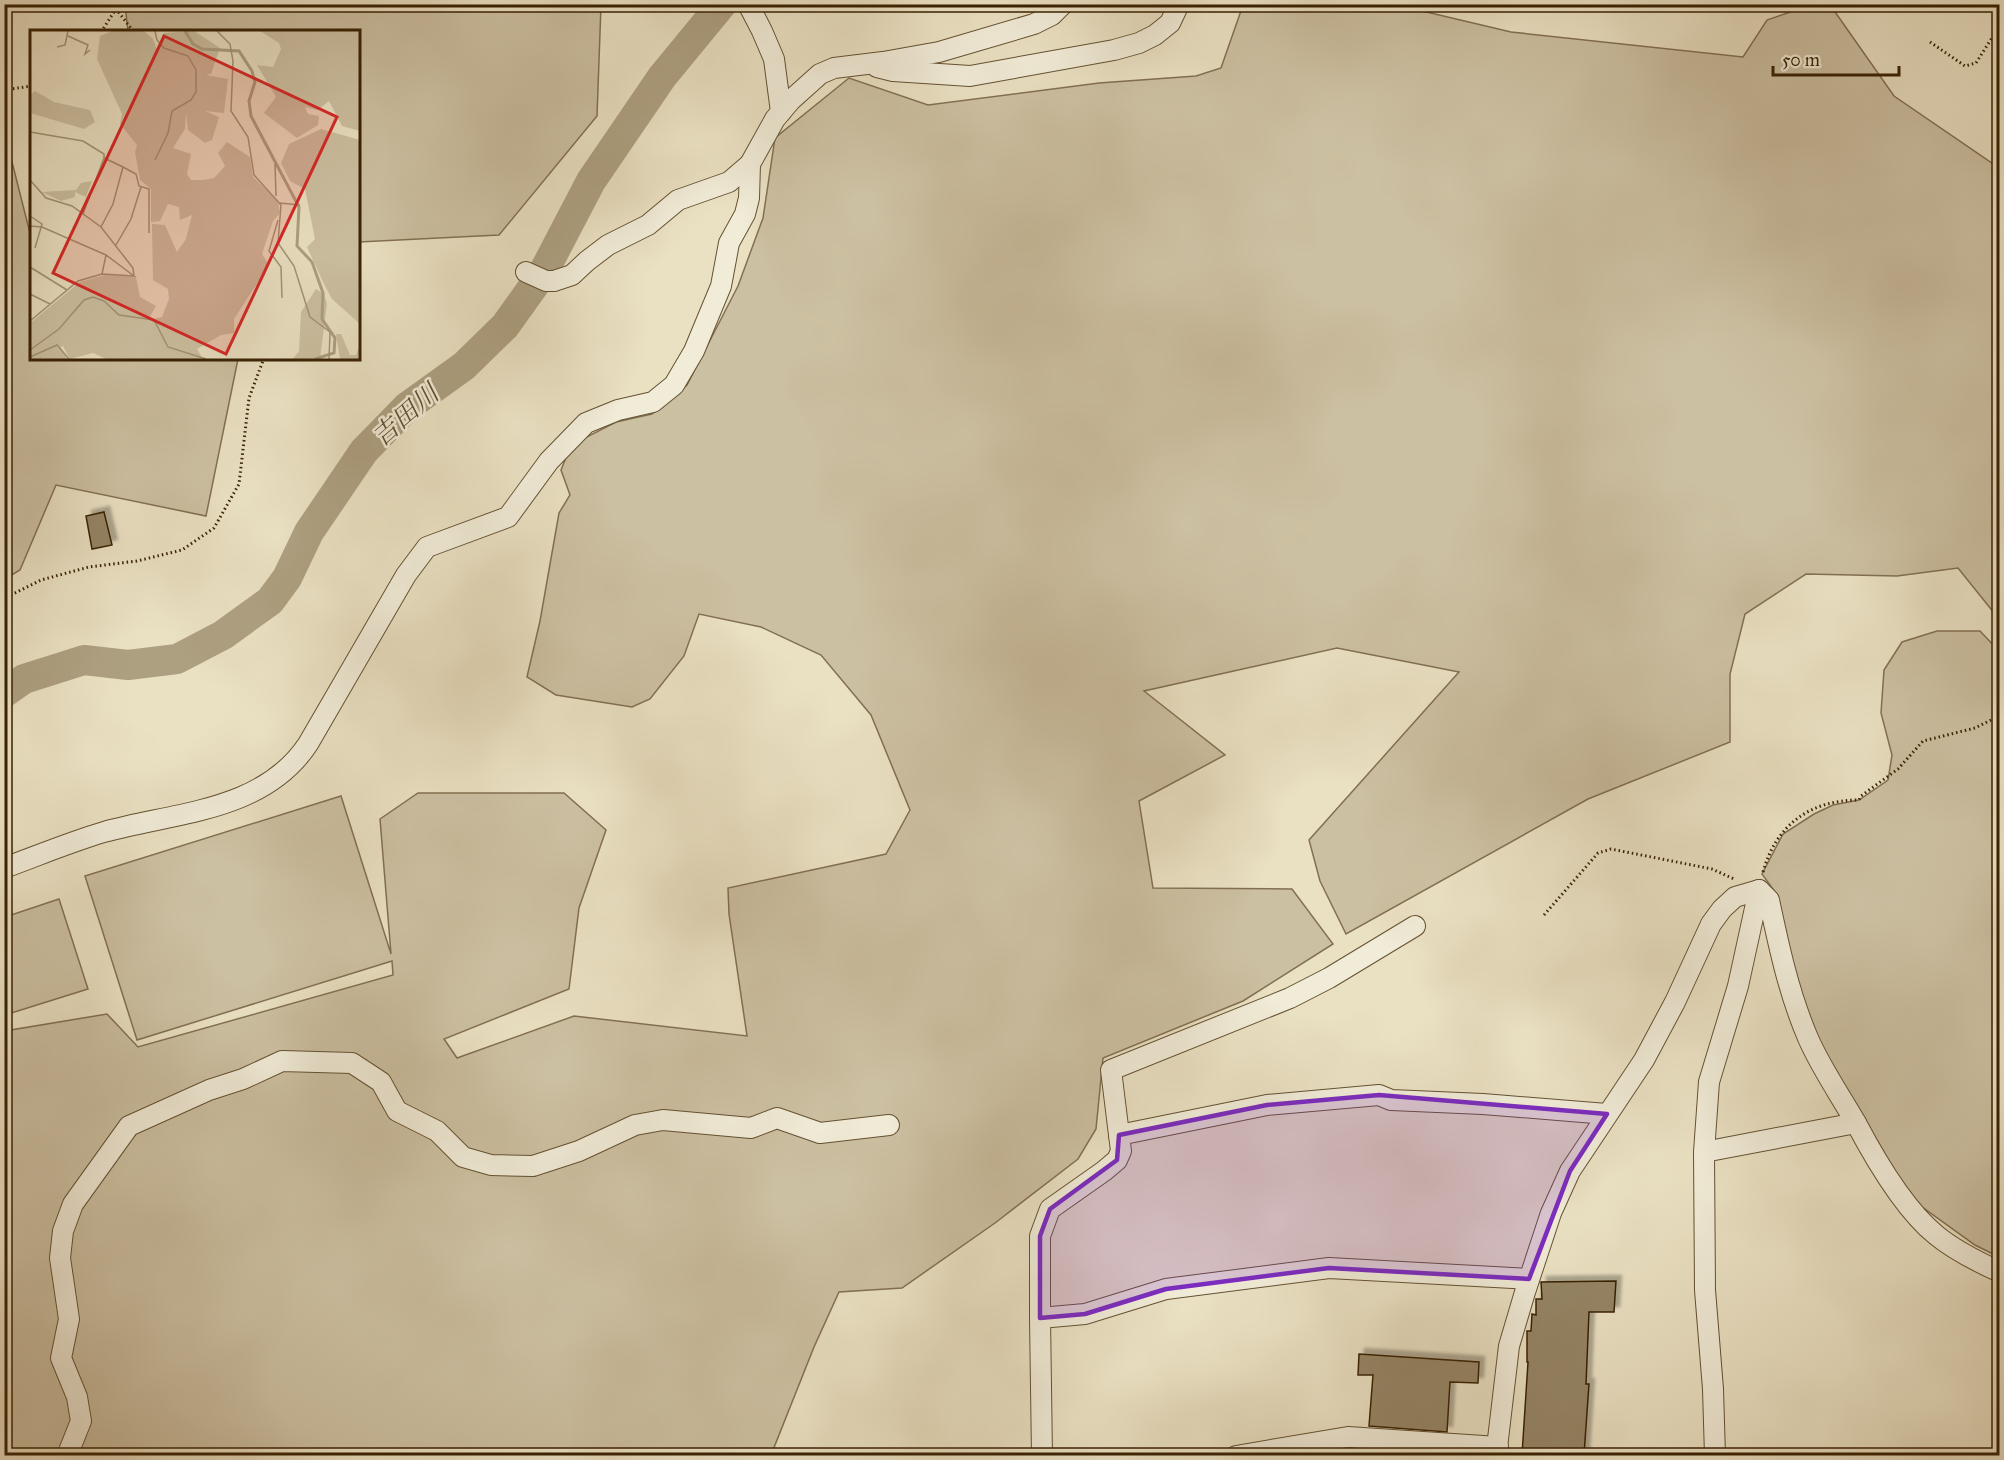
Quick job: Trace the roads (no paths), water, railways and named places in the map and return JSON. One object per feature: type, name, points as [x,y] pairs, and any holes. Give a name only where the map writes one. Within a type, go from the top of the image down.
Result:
[{"type":"street","points":[[748,4],[774,59],[781,112]]},
{"type":"street","points":[[526,272],[546,281],[572,275],[608,245],[648,225],[678,201],[729,182],[750,164],[791,99],[820,74],[834,68],[939,52],[1002,34],[1034,24],[1052,15],[1064,4]]},
{"type":"street","points":[[867,64],[893,72],[970,76],[1114,50],[1139,44],[1155,35],[1170,24],[1179,4]]},
{"type":"street","points":[[4,868],[104,832],[204,809],[248,795],[272,780],[296,759],[308,744],[406,575],[427,547],[508,517],[549,461],[586,423],[618,410],[653,402],[674,385],[694,351],[721,286],[729,243],[745,214],[749,198],[750,164]]},
{"type":"street","points":[[1236,1455],[1348,1437],[1497,1451],[1509,1346],[1551,1213],[1570,1171],[1644,1060],[1675,1002],[1711,924],[1735,897],[1759,890]]},
{"type":"street","points":[[1759,890],[1769,900],[1791,995],[1808,1038],[1875,1157],[1909,1206],[1935,1235],[1977,1261],[2000,1272]]},
{"type":"street","points":[[1715,1455],[1713,1389],[1705,1290],[1704,1152],[1709,1082],[1738,986],[1759,890]]},
{"type":"street","points":[[1042,1455],[1040,1236],[1050,1209],[1104,1171],[1117,1160],[1121,1151],[1111,1070],[1290,998],[1329,978],[1415,926]]},
{"type":"street","points":[[68,1455],[81,1420],[77,1397],[61,1358],[69,1319],[60,1258],[63,1231],[73,1204],[129,1126],[209,1090],[243,1079],[282,1061],[352,1063],[381,1082],[397,1111],[437,1131],[463,1156],[491,1165],[533,1166],[579,1151],[635,1125],[663,1120],[751,1128],[777,1118],[820,1133],[889,1125]]},
{"type":"street","points":[[1119,1135],[1267,1106],[1379,1095],[1391,1100],[1482,1104],[1607,1114]]},
{"type":"street","points":[[1704,1152],[1856,1123]]},
{"type":"street","points":[[1040,1318],[1085,1314],[1166,1289],[1329,1268],[1529,1279]]},
{"type":"waterway","name":"吉田川","points":[[4,693],[24,679],[84,660],[128,665],[177,659],[223,635],[270,601],[287,578],[309,532],[364,451],[407,407],[464,366],[505,326],[543,273],[591,181],[662,77],[722,4]]}]
